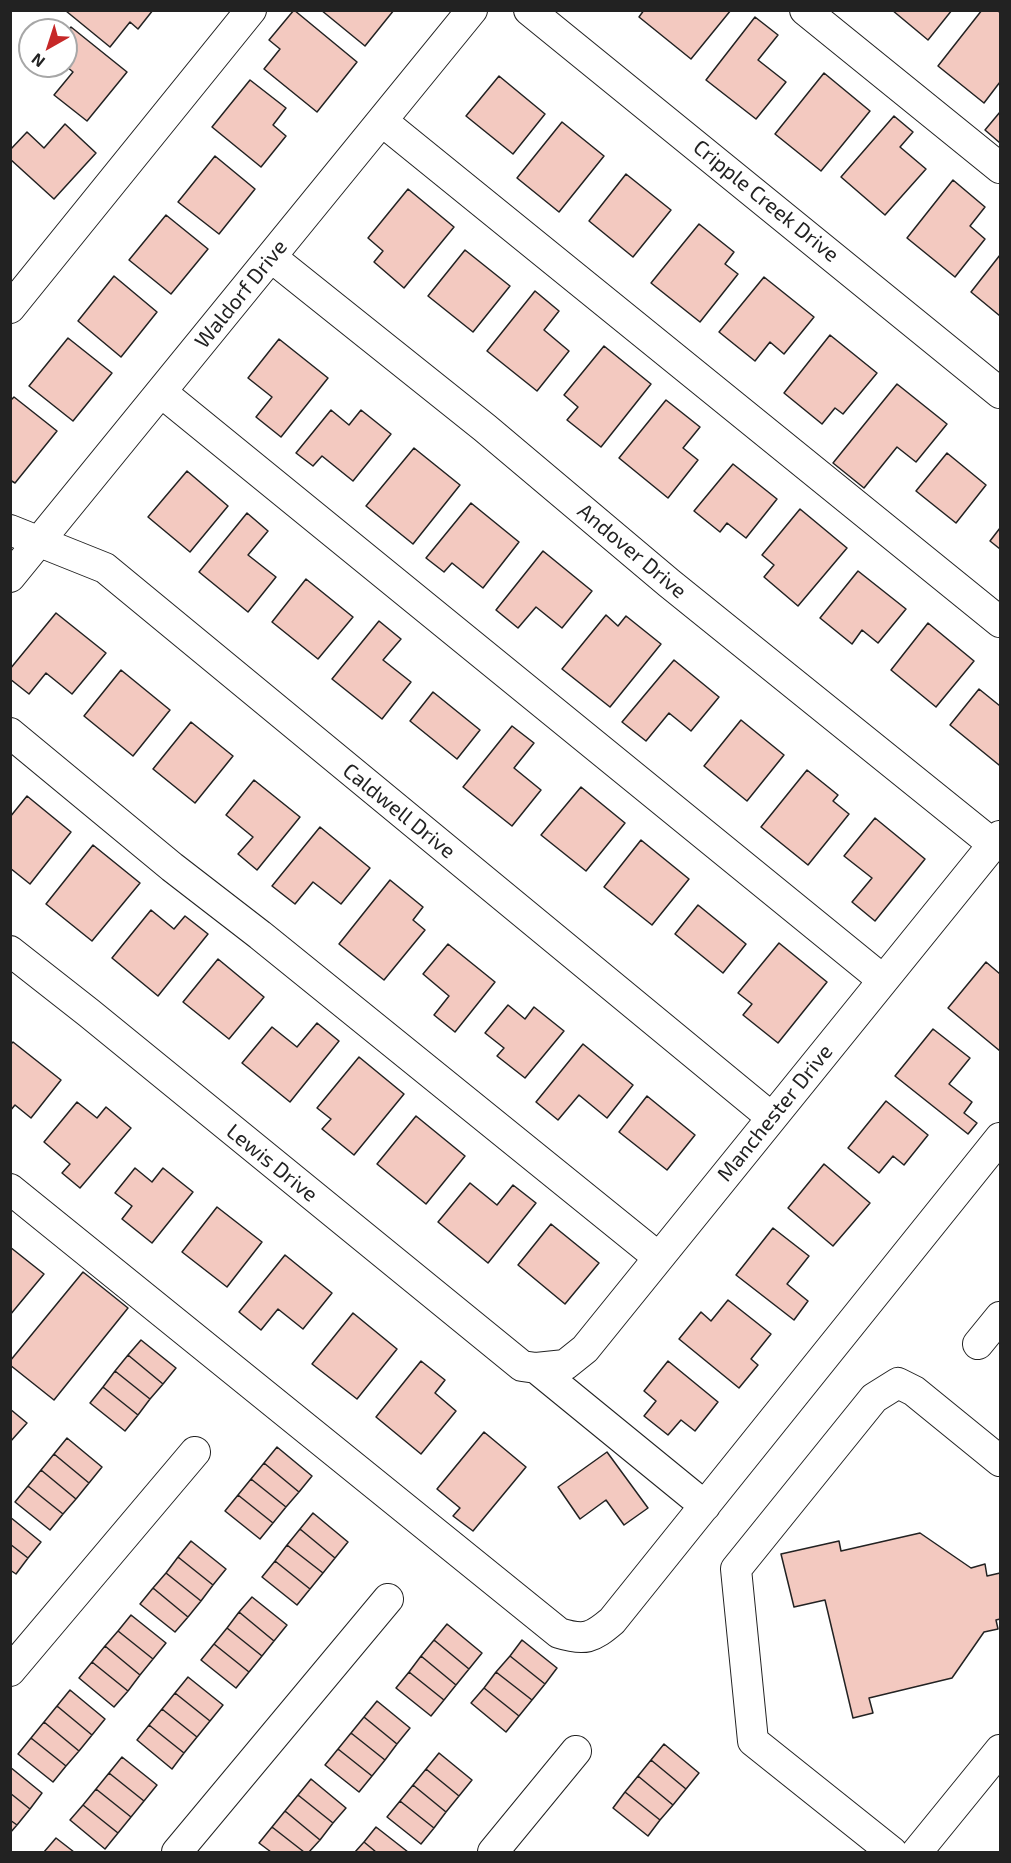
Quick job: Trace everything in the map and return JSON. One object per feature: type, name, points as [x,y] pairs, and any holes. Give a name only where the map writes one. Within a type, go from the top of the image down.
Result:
[{"type":"street","points":[[10,308],[251,10]]},
{"type":"street","name":"Waldorf Drive","points":[[10,577],[472,10]]},
{"type":"street","name":"Cripple Creek Drive","points":[[530,10],[1000,393]]},
{"type":"street","points":[[805,10],[1000,168]]},
{"type":"street","points":[[382,121],[1000,622]]},
{"type":"street","name":"Andover Drive","points":[[270,257],[485,428],[678,590],[997,841]]},
{"type":"street","points":[[161,392],[883,980]]},
{"type":"street","name":"Caldwell Drive","points":[[10,530],[105,568],[771,1118]]},
{"type":"street","points":[[10,733],[171,867],[260,935],[658,1257]]},
{"type":"street","name":"Manchester Drive","points":[[536,1368],[565,1365],[585,1349],[997,841]]},
{"type":"street","name":"Lewis Drive","points":[[10,951],[522,1366],[536,1368],[705,1506]]},
{"type":"street","points":[[10,1189],[559,1634],[578,1639],[596,1635],[612,1621],[1000,1138]]},
{"type":"street","points":[[978,1344],[1000,1317]]},
{"type":"street","points":[[892,1852],[753,1741],[736,1569],[874,1398],[898,1383],[914,1391],[1000,1461]]},
{"type":"street","points":[[10,1671],[195,1452]]},
{"type":"street","points":[[177,1852],[388,1599]]},
{"type":"street","points":[[917,1852],[1000,1750]]},
{"type":"street","points":[[493,1852],[576,1751]]},
{"type":"building","points":[[153,10],[138,29],[130,22],[110,47],[78,21],[78,18],[66,11]]},
{"type":"building","points":[[294,10],[357,62],[317,112],[264,69],[280,49],[269,40]]},
{"type":"building","points":[[321,10],[394,10],[365,46]]},
{"type":"building","points":[[644,10],[731,10],[691,59],[639,17]]},
{"type":"building","points":[[892,10],[952,10],[928,40]]},
{"type":"building","points":[[982,10],[998,10],[1000,13],[1000,82],[984,103],[938,66]]},
{"type":"building","points":[[755,17],[778,35],[758,60],[786,82],[756,119],[706,80]]},
{"type":"building","points":[[78,33],[127,72],[87,121],[54,95],[68,78],[78,78]]},
{"type":"building","points":[[824,73],[870,111],[821,171],[775,134]]},
{"type":"building","points":[[499,76],[545,114],[513,154],[466,116]]},
{"type":"building","points":[[250,80],[286,108],[273,125],[286,136],[261,167],[212,127]]},
{"type":"building","points":[[1000,112],[1000,143],[985,130]]},
{"type":"building","points":[[894,116],[913,132],[900,147],[926,169],[885,215],[841,177]]},
{"type":"building","points":[[562,122],[604,156],[559,212],[517,178]]},
{"type":"building","points":[[65,124],[96,153],[54,199],[10,159],[10,150],[27,132],[44,148]]},
{"type":"building","points":[[215,156],[255,189],[219,234],[178,202]]},
{"type":"building","points":[[626,174],[671,210],[633,257],[589,221]]},
{"type":"building","points":[[953,180],[985,207],[970,226],[985,239],[955,277],[907,238]]},
{"type":"building","points":[[408,189],[454,227],[404,288],[374,262],[383,251],[368,238]]},
{"type":"building","points":[[166,215],[208,249],[171,294],[129,260]]},
{"type":"building","points":[[699,224],[734,252],[725,264],[738,274],[700,322],[651,283]]},
{"type":"building","points":[[465,250],[510,286],[473,332],[428,296]]},
{"type":"building","points":[[1000,255],[1000,316],[971,292]]},
{"type":"building","points":[[114,276],[157,312],[121,357],[78,321]]},
{"type":"building","points":[[764,277],[814,317],[784,354],[770,342],[755,361],[719,332]]},
{"type":"building","points":[[535,291],[559,311],[544,330],[569,351],[537,391],[487,351]]},
{"type":"building","points":[[830,335],[877,373],[843,414],[835,408],[822,424],[784,393]]},
{"type":"building","points":[[68,338],[112,373],[73,421],[29,386]]},
{"type":"building","points":[[279,339],[328,378],[281,437],[256,417],[272,397],[248,378]]},
{"type":"building","points":[[604,346],[651,384],[601,447],[567,420],[578,407],[564,395]]},
{"type":"building","points":[[897,384],[947,424],[916,462],[897,447],[864,488],[833,463]]},
{"type":"building","points":[[14,397],[57,431],[15,483],[10,480],[10,401]]},
{"type":"building","points":[[666,400],[700,427],[683,448],[698,460],[668,498],[619,458]]},
{"type":"building","points":[[331,410],[349,425],[361,410],[391,434],[353,481],[322,456],[313,466],[296,453]]},
{"type":"building","points":[[414,448],[460,485],[413,544],[366,506]]},
{"type":"building","points":[[947,453],[986,485],[956,523],[916,491]]},
{"type":"building","points":[[733,464],[777,499],[746,538],[727,523],[720,532],[694,511]]},
{"type":"building","points":[[187,471],[228,506],[190,552],[148,517]]},
{"type":"building","points":[[471,503],[519,542],[483,588],[452,563],[444,572],[426,558]]},
{"type":"building","points":[[800,509],[847,548],[798,606],[764,577],[774,565],[762,555]]},
{"type":"building","points":[[247,513],[268,531],[248,555],[276,577],[248,612],[199,572]]},
{"type":"building","points":[[1000,528],[1000,549],[990,541]]},
{"type":"building","points":[[543,551],[592,591],[562,628],[536,607],[518,628],[496,610]]},
{"type":"building","points":[[858,571],[906,609],[878,643],[862,630],[852,644],[820,618]]},
{"type":"building","points":[[306,579],[353,617],[318,659],[272,622]]},
{"type":"building","points":[[56,613],[106,653],[72,694],[46,673],[29,694],[10,679],[10,669]]},
{"type":"building","points":[[606,615],[618,626],[626,616],[661,644],[610,707],[562,669]]},
{"type":"building","points":[[379,621],[401,639],[383,660],[411,682],[382,719],[332,679]]},
{"type":"building","points":[[928,623],[974,661],[936,707],[891,670]]},
{"type":"building","points":[[674,660],[719,697],[691,731],[669,713],[646,741],[622,722]]},
{"type":"building","points":[[121,670],[170,710],[133,756],[84,716]]},
{"type":"building","points":[[979,689],[1000,706],[999,765],[950,725]]},
{"type":"building","points":[[433,692],[480,730],[457,759],[410,721]]},
{"type":"building","points":[[741,720],[784,755],[747,801],[704,766]]},
{"type":"building","points":[[191,722],[233,756],[195,803],[153,769]]},
{"type":"building","points":[[512,726],[534,743],[514,768],[541,790],[512,826],[463,787]]},
{"type":"building","points":[[807,770],[838,795],[833,801],[849,814],[808,865],[761,827]]},
{"type":"building","points":[[254,780],[300,817],[257,870],[238,854],[253,837],[226,815]]},
{"type":"building","points":[[581,787],[625,823],[586,871],[541,835]]},
{"type":"building","points":[[27,796],[71,832],[30,884],[10,868],[10,817]]},
{"type":"building","points":[[875,818],[925,859],[875,921],[852,902],[872,878],[844,856]]},
{"type":"building","points":[[320,827],[370,868],[341,904],[313,882],[295,904],[272,886]]},
{"type":"building","points":[[641,840],[689,879],[652,925],[604,887]]},
{"type":"building","points":[[93,845],[140,883],[92,941],[46,904]]},
{"type":"building","points":[[390,880],[423,907],[413,920],[425,930],[384,980],[339,944]]},
{"type":"building","points":[[698,905],[746,944],[723,973],[675,934]]},
{"type":"building","points":[[151,910],[174,929],[185,916],[208,934],[158,996],[112,958]]},
{"type":"building","points":[[779,943],[827,982],[778,1043],[743,1015],[752,1004],[738,993]]},
{"type":"building","points":[[448,944],[495,982],[455,1032],[434,1015],[449,996],[423,974]]},
{"type":"building","points":[[218,959],[264,997],[229,1039],[183,1002]]},
{"type":"building","points":[[986,962],[1000,974],[1000,1051],[948,1008]]},
{"type":"building","points":[[508,1005],[525,1019],[534,1007],[564,1031],[525,1078],[497,1056],[504,1048],[485,1033]]},
{"type":"building","points":[[317,1023],[339,1041],[290,1102],[242,1063],[272,1027],[297,1047]]},
{"type":"building","points":[[933,1029],[970,1058],[949,1084],[972,1102],[964,1113],[977,1123],[968,1134],[895,1076]]},
{"type":"building","points":[[13,1042],[61,1080],[31,1118],[15,1105],[10,1111],[10,1045]]},
{"type":"building","points":[[583,1044],[633,1085],[607,1118],[579,1095],[558,1120],[536,1102]]},
{"type":"building","points":[[359,1057],[404,1094],[354,1155],[322,1129],[331,1119],[317,1108]]},
{"type":"building","points":[[647,1096],[695,1135],[667,1170],[619,1132]]},
{"type":"building","points":[[886,1101],[928,1135],[904,1165],[893,1156],[879,1173],[848,1148]]},
{"type":"building","points":[[77,1102],[97,1118],[106,1107],[131,1128],[80,1188],[62,1173],[70,1164],[44,1142]]},
{"type":"building","points":[[416,1116],[465,1156],[426,1204],[377,1164]]},
{"type":"building","points":[[824,1164],[870,1203],[833,1246],[788,1208]]},
{"type":"building","points":[[135,1168],[152,1182],[163,1168],[193,1192],[152,1243],[122,1219],[132,1206],[115,1193]]},
{"type":"building","points":[[470,1183],[497,1205],[513,1185],[536,1203],[488,1263],[438,1222]]},
{"type":"building","points":[[217,1207],[262,1242],[227,1287],[182,1252]]},
{"type":"building","points":[[551,1224],[599,1263],[565,1304],[518,1265]]},
{"type":"building","points":[[773,1228],[809,1256],[787,1284],[808,1301],[794,1320],[736,1275]]},
{"type":"building","points":[[10,1247],[44,1274],[10,1315]]},
{"type":"building","points":[[285,1255],[332,1293],[303,1329],[278,1309],[261,1330],[239,1312]]},
{"type":"building","points":[[83,1272],[128,1308],[54,1400],[10,1365],[10,1361]]},
{"type":"building","points":[[728,1300],[771,1334],[751,1359],[758,1365],[739,1388],[679,1339],[701,1312],[711,1321]]},
{"type":"building","points":[[353,1313],[397,1349],[357,1399],[312,1364]]},
{"type":"building","points":[[141,1340],[176,1368],[163,1384],[128,1355]]},
{"type":"building","points":[[128,1355],[163,1384],[150,1399],[115,1371]]},
{"type":"building","points":[[421,1361],[445,1380],[435,1393],[456,1411],[421,1454],[376,1417]]},
{"type":"building","points":[[668,1361],[718,1402],[695,1431],[681,1420],[668,1435],[644,1416],[656,1401],[644,1391]]},
{"type":"building","points":[[115,1371],[150,1399],[138,1415],[103,1387]]},
{"type":"building","points":[[103,1387],[138,1415],[125,1431],[90,1403]]},
{"type":"building","points":[[10,1409],[27,1423],[10,1442]]},
{"type":"building","points":[[484,1432],[526,1467],[473,1531],[453,1516],[460,1508],[437,1489]]},
{"type":"building","points":[[67,1438],[102,1467],[89,1483],[54,1454]]},
{"type":"building","points":[[277,1447],[312,1476],[299,1492],[264,1463]]},
{"type":"building","points":[[607,1452],[648,1508],[624,1525],[606,1500],[580,1519],[558,1487]]},
{"type":"building","points":[[54,1454],[89,1483],[76,1499],[41,1470]]},
{"type":"building","points":[[264,1463],[299,1492],[286,1507],[251,1479]]},
{"type":"building","points":[[41,1470],[76,1499],[63,1514],[28,1486]]},
{"type":"building","points":[[251,1479],[286,1507],[273,1523],[238,1495]]},
{"type":"building","points":[[28,1486],[63,1514],[50,1530],[15,1502]]},
{"type":"building","points":[[238,1495],[273,1523],[260,1539],[225,1511]]},
{"type":"building","points":[[313,1513],[348,1542],[335,1558],[300,1529]]},
{"type":"building","points":[[10,1517],[41,1542],[28,1558],[10,1544]]},
{"type":"building","points":[[300,1529],[335,1558],[323,1573],[287,1545]]},
{"type":"building","points":[[920,1533],[971,1568],[985,1564],[987,1576],[1000,1573],[1000,1619],[996,1620],[998,1629],[984,1632],[952,1678],[869,1698],[873,1713],[853,1718],[825,1600],[794,1607],[781,1554],[839,1541],[841,1551]]},
{"type":"building","points":[[191,1541],[226,1569],[213,1585],[178,1557]]},
{"type":"building","points":[[10,1544],[28,1558],[16,1574],[10,1570]]},
{"type":"building","points":[[287,1545],[323,1573],[310,1589],[275,1561]]},
{"type":"building","points":[[178,1557],[213,1585],[201,1601],[166,1573]]},
{"type":"building","points":[[275,1561],[310,1589],[297,1605],[262,1577]]},
{"type":"building","points":[[166,1573],[201,1601],[188,1617],[153,1588]]},
{"type":"building","points":[[153,1588],[188,1617],[175,1632],[140,1604]]},
{"type":"building","points":[[252,1597],[287,1625],[274,1641],[239,1612]]},
{"type":"building","points":[[239,1612],[274,1641],[262,1656],[227,1628]]},
{"type":"building","points":[[131,1615],[166,1643],[153,1659],[118,1631]]},
{"type":"building","points":[[447,1624],[482,1653],[469,1669],[434,1640]]},
{"type":"building","points":[[227,1628],[262,1656],[249,1672],[214,1644]]},
{"type":"building","points":[[118,1631],[153,1659],[140,1675],[105,1646]]},
{"type":"building","points":[[434,1640],[469,1669],[456,1685],[421,1656]]},
{"type":"building","points":[[522,1640],[557,1668],[545,1684],[510,1656]]},
{"type":"building","points":[[214,1644],[249,1672],[236,1688],[201,1660]]},
{"type":"building","points":[[105,1646],[140,1675],[128,1691],[92,1662]]},
{"type":"building","points":[[421,1656],[456,1685],[444,1700],[409,1672]]},
{"type":"building","points":[[510,1656],[545,1684],[532,1700],[496,1672]]},
{"type":"building","points":[[92,1662],[128,1691],[114,1707],[79,1678]]},
{"type":"building","points":[[409,1672],[444,1700],[431,1716],[396,1688]]},
{"type":"building","points":[[496,1672],[532,1700],[519,1716],[484,1688]]},
{"type":"building","points":[[188,1677],[223,1705],[210,1721],[175,1693]]},
{"type":"building","points":[[484,1688],[519,1716],[506,1732],[471,1703]]},
{"type":"building","points":[[70,1690],[105,1719],[92,1735],[57,1706]]},
{"type":"building","points":[[175,1693],[210,1721],[197,1737],[162,1709]]},
{"type":"building","points":[[377,1701],[410,1728],[397,1744],[364,1717]]},
{"type":"building","points":[[57,1706],[92,1735],[79,1751],[44,1722]]},
{"type":"building","points":[[162,1709],[197,1737],[184,1753],[149,1725]]},
{"type":"building","points":[[364,1717],[397,1744],[385,1760],[351,1733]]},
{"type":"building","points":[[44,1722],[79,1751],[66,1766],[31,1738]]},
{"type":"building","points":[[149,1725],[184,1753],[172,1769],[137,1740]]},
{"type":"building","points":[[351,1733],[385,1760],[372,1776],[338,1749]]},
{"type":"building","points":[[31,1738],[66,1766],[53,1782],[18,1754]]},
{"type":"building","points":[[664,1744],[699,1773],[686,1789],[651,1760]]},
{"type":"building","points":[[338,1749],[372,1776],[359,1792],[325,1765]]},
{"type":"building","points":[[439,1753],[472,1780],[459,1796],[426,1769]]},
{"type":"building","points":[[122,1757],[157,1785],[144,1801],[109,1773]]},
{"type":"building","points":[[651,1760],[686,1789],[673,1805],[638,1776]]},
{"type":"building","points":[[10,1767],[42,1793],[30,1809],[10,1793]]},
{"type":"building","points":[[426,1769],[459,1796],[446,1812],[413,1785]]},
{"type":"building","points":[[109,1773],[144,1801],[131,1817],[96,1789]]},
{"type":"building","points":[[638,1776],[673,1805],[660,1820],[625,1792]]},
{"type":"building","points":[[311,1779],[346,1808],[333,1823],[298,1795]]},
{"type":"building","points":[[413,1785],[446,1812],[434,1828],[400,1801]]},
{"type":"building","points":[[96,1789],[131,1817],[118,1833],[83,1805]]},
{"type":"building","points":[[625,1792],[660,1820],[648,1836],[613,1808]]},
{"type":"building","points":[[10,1793],[30,1809],[17,1825],[10,1820]]},
{"type":"building","points":[[298,1795],[333,1823],[320,1840],[285,1811]]},
{"type":"building","points":[[400,1801],[434,1828],[421,1844],[387,1817]]},
{"type":"building","points":[[83,1805],[118,1833],[105,1849],[70,1820]]},
{"type":"building","points":[[285,1811],[320,1840],[309,1852],[304,1852],[272,1827]]},
{"type":"building","points":[[10,1820],[17,1825],[10,1833]]},
{"type":"building","points":[[272,1827],[304,1852],[271,1852],[259,1843]]},
{"type":"building","points":[[376,1827],[408,1852],[376,1852],[364,1842]]},
{"type":"building","points":[[56,1838],[74,1852],[44,1852]]},
{"type":"building","points":[[364,1842],[376,1852],[355,1852]]}]
